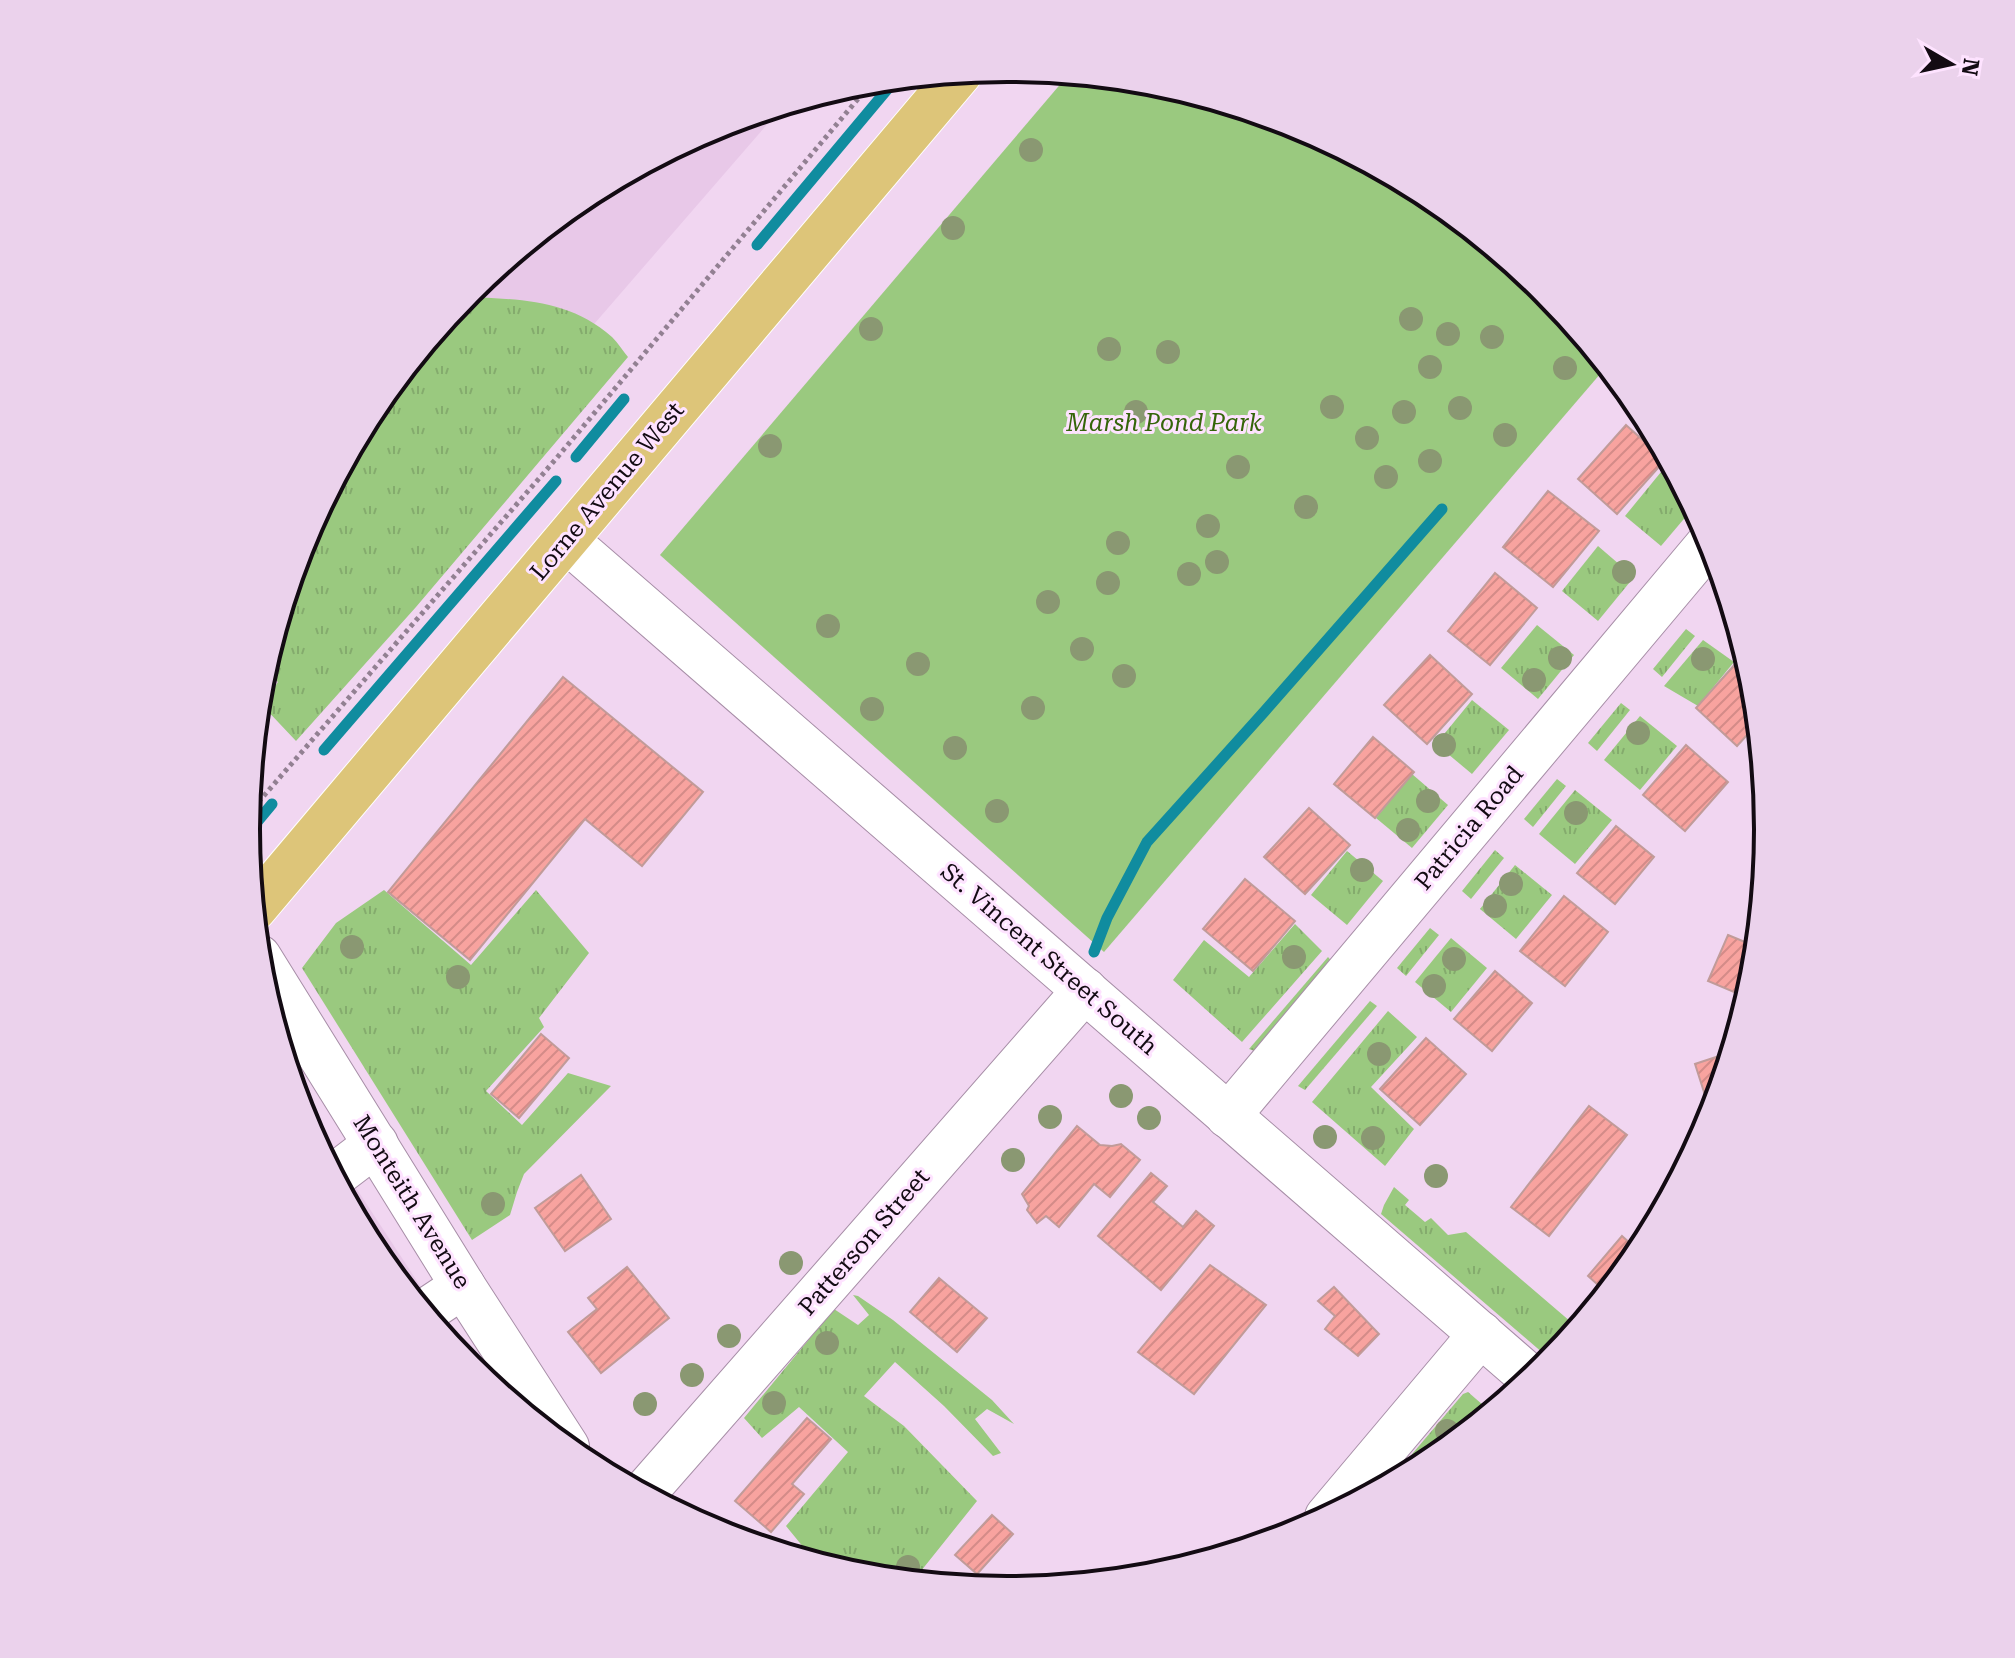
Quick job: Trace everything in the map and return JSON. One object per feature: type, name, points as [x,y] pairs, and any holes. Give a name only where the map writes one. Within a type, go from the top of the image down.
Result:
[{"type":"main road","name":"Lorne Avenue West","points":[[264,897],[950,85]]},
{"type":"street","name":"St. Vincent Street South","points":[[566,540],[1522,1370]]},
{"type":"street","name":"Patricia Road","points":[[1228,1116],[1701,552]]},
{"type":"street","name":"Monteith Avenue","points":[[278,987],[463,1286],[505,1378],[521,1396]]},
{"type":"street","name":"Patterson Street","points":[[651,1485],[1085,990]]},
{"type":"street","points":[[343,1169],[376,1144]]},
{"type":"street","points":[[433,1306],[463,1286]]},
{"type":"street","points":[[1346,1495],[1481,1334]]},
{"type":"path","points":[[261,799],[565,449],[860,96]]},
{"type":"shaded area","points":[[770,121],[273,695],[300,589],[338,499],[386,414],[446,336],[515,267],[592,208],[677,159]]},
{"type":"shaded area","points":[[342,1167],[435,1309],[386,1244]]},
{"type":"green space","name":"Marsh Pond Park","points":[[1060,84],[1105,88],[1201,107],[1293,139],[1381,182],[1423,208],[1500,267],[1569,336],[1600,374],[1104,952],[660,555]]},
{"type":"green space","points":[[482,298],[504,299],[561,308],[596,324],[612,337],[628,357],[416,607],[296,741],[270,713],[278,682],[276,680],[286,636],[300,589],[317,543],[361,455],[415,374],[479,301]]},
{"type":"green space","points":[[1661,472],[1686,517],[1661,546],[1625,516]]},
{"type":"green space","points":[[1598,546],[1634,577],[1598,621],[1562,591]]},
{"type":"green space","points":[[1537,625],[1574,655],[1538,699],[1501,668]]},
{"type":"green space","points":[[1686,629],[1695,636],[1662,677],[1653,669]]},
{"type":"green space","points":[[1703,640],[1734,662],[1698,706],[1664,686]]},
{"type":"green space","points":[[1472,700],[1509,730],[1472,774],[1436,744]]},
{"type":"green space","points":[[1621,703],[1630,710],[1597,751],[1588,743]]},
{"type":"green space","points":[[1640,716],[1677,746],[1640,790],[1604,760]]},
{"type":"green space","points":[[1412,774],[1448,805],[1412,848],[1376,818]]},
{"type":"green space","points":[[1557,779],[1566,786],[1533,827],[1524,819]]},
{"type":"green space","points":[[1575,790],[1612,820],[1575,864],[1539,834]]},
{"type":"green space","points":[[1495,850],[1504,858],[1471,899],[1462,891]]},
{"type":"green space","points":[[1347,851],[1383,881],[1347,925],[1311,895]]},
{"type":"green space","points":[[1515,865],[1552,895],[1516,939],[1480,909]]},
{"type":"green space","points":[[384,890],[471,965],[536,890],[589,953],[539,1018],[544,1027],[486,1091],[522,1125],[568,1073],[611,1086],[524,1174],[510,1215],[472,1240],[302,968],[336,923]]},
{"type":"green space","points":[[1295,924],[1322,951],[1242,1042],[1173,980],[1204,940],[1249,977]]},
{"type":"green space","points":[[1430,928],[1439,935],[1406,976],[1397,968]]},
{"type":"green space","points":[[1451,938],[1487,968],[1451,1012],[1415,982]]},
{"type":"green space","points":[[1328,957],[1336,966],[1260,1053],[1249,1049]]},
{"type":"green space","points":[[1370,1001],[1377,1006],[1305,1090],[1298,1086]]},
{"type":"green space","points":[[1388,1011],[1417,1037],[1371,1087],[1414,1129],[1385,1166],[1312,1102]]},
{"type":"green space","points":[[1394,1187],[1409,1200],[1405,1205],[1425,1222],[1431,1218],[1448,1235],[1466,1232],[1570,1321],[1541,1352],[1381,1214]]},
{"type":"green space","points":[[853,1295],[893,1320],[992,1400],[1014,1424],[987,1409],[975,1419],[1001,1453],[993,1456],[895,1362],[864,1396],[904,1426],[977,1501],[921,1571],[862,1562],[804,1548],[786,1526],[848,1452],[799,1407],[762,1438],[744,1418],[834,1309],[858,1325],[869,1315]]},
{"type":"green space","points":[[1468,1392],[1483,1405],[1407,1460]]},
{"type":"building","points":[[1626,425],[1646,443],[1659,466],[1617,514],[1578,479]]},
{"type":"building","points":[[1548,491],[1599,531],[1553,587],[1503,547]]},
{"type":"building","points":[[1495,573],[1537,608],[1490,665],[1448,631]]},
{"type":"building","points":[[1430,655],[1472,694],[1427,744],[1384,705]]},
{"type":"building","points":[[1735,664],[1748,734],[1737,746],[1696,708]]},
{"type":"building","points":[[563,677],[703,792],[642,866],[585,819],[470,960],[388,892]]},
{"type":"building","points":[[1373,737],[1414,772],[1375,818],[1334,784]]},
{"type":"building","points":[[1686,745],[1728,782],[1685,831],[1643,795]]},
{"type":"building","points":[[1309,808],[1350,845],[1305,894],[1264,857]]},
{"type":"building","points":[[1616,826],[1654,857],[1615,904],[1577,873]]},
{"type":"building","points":[[1245,879],[1295,921],[1253,971],[1203,929]]},
{"type":"building","points":[[1564,896],[1608,932],[1565,986],[1520,951]]},
{"type":"building","points":[[1728,935],[1745,942],[1736,993],[1708,981]]},
{"type":"building","points":[[1495,971],[1532,1003],[1492,1051],[1454,1019]]},
{"type":"building","points":[[541,1034],[569,1058],[519,1118],[491,1094]]},
{"type":"building","points":[[1426,1038],[1466,1074],[1420,1125],[1380,1089]]},
{"type":"building","points":[[1719,1056],[1705,1096],[1695,1064]]},
{"type":"building","points":[[1589,1106],[1627,1135],[1549,1236],[1511,1207]]},
{"type":"building","points":[[1077,1126],[1100,1145],[1121,1144],[1140,1160],[1110,1197],[1094,1184],[1059,1227],[1046,1216],[1037,1223],[1027,1210],[1029,1206],[1022,1194]]},
{"type":"building","points":[[1151,1173],[1167,1186],[1153,1202],[1183,1227],[1196,1211],[1214,1226],[1161,1290],[1098,1236]]},
{"type":"building","points":[[581,1175],[611,1219],[565,1251],[535,1208]]},
{"type":"building","points":[[1622,1236],[1630,1243],[1599,1286],[1588,1276]]},
{"type":"building","points":[[1210,1265],[1266,1305],[1194,1394],[1138,1352]]},
{"type":"building","points":[[627,1267],[669,1318],[601,1373],[568,1332],[597,1309],[588,1298]]},
{"type":"building","points":[[939,1278],[987,1318],[957,1352],[910,1312]]},
{"type":"building","points":[[1334,1287],[1379,1334],[1358,1356],[1325,1329],[1335,1316],[1318,1301]]},
{"type":"building","points":[[807,1418],[831,1439],[792,1484],[804,1494],[771,1532],[735,1501]]},
{"type":"building","points":[[992,1515],[1013,1534],[977,1574],[955,1555]]},
{"type":"waterway","points":[[757,245],[885,92]]},
{"type":"waterway","points":[[576,457],[624,399]]},
{"type":"waterway","points":[[324,750],[556,481]]},
{"type":"waterway","points":[[1094,952],[1107,918],[1147,842],[1442,509]]},
{"type":"waterway","points":[[260,818],[272,804]]}]
